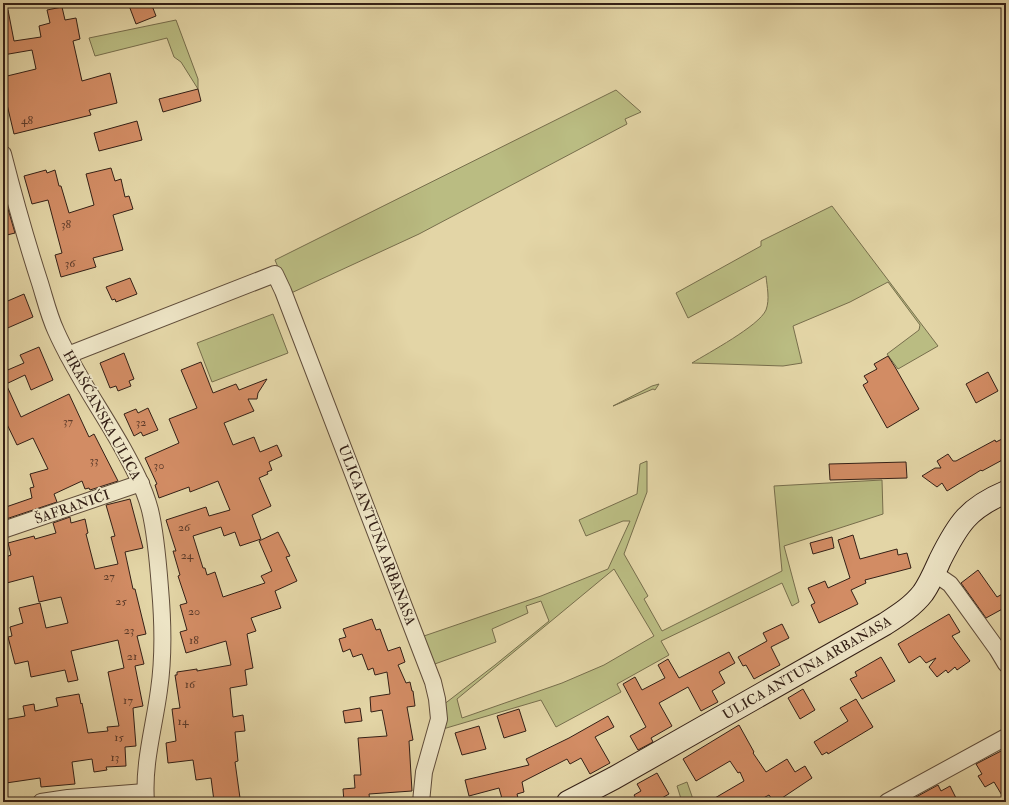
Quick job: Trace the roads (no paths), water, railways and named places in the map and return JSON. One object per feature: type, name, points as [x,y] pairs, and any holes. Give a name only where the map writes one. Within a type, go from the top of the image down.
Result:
[{"type":"main road","name":"ULICA ANTUNA ARBANASA","points":[[568,802],[614,778],[896,617],[919,598],[947,547],[965,519],[982,503],[1006,492]]},
{"type":"street","name":"HRAŠĆANSKA ULICA","points":[[3,154],[39,281],[56,330],[82,382],[110,425],[141,483],[150,509],[155,539],[163,640],[162,666],[155,717],[148,746],[145,770],[145,797]]},
{"type":"street","name":"ULICA ANTUNA ARBANASA","points":[[68,355],[275,274],[433,682],[437,699],[439,719],[424,772],[421,802]]},
{"type":"street","name":"ŠAFRANIĆI","points":[[3,530],[141,483]]},
{"type":"street","points":[[934,573],[953,588],[988,636],[1006,664]]},
{"type":"street","points":[[886,802],[1006,737]]},
{"type":"street","points":[[41,802],[68,798],[145,797]]}]
